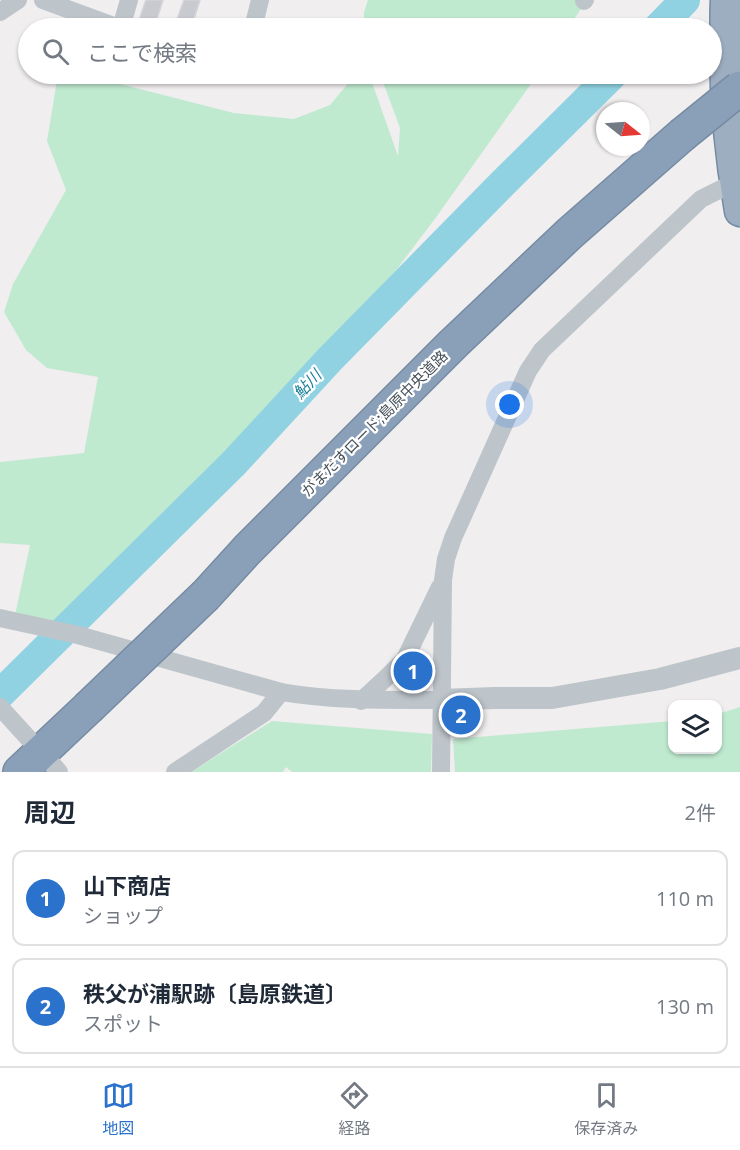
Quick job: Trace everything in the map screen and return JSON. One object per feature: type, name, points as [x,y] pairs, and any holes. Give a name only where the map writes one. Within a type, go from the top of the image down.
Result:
[{"type":"highway","points":[[731,4],[725,73],[728,130],[737,196]]},
{"type":"highway","name":"がまだすロード;島原中央道路","points":[[20,772],[206,595],[255,542],[453,344],[569,234],[682,135],[740,88]]},
{"type":"street","points":[[0,12],[18,0]]},
{"type":"street","points":[[43,0],[92,18]]},
{"type":"street","points":[[123,18],[129,0]]},
{"type":"street","points":[[256,18],[260,0]]},
{"type":"street","points":[[441,772],[443,580],[446,559],[453,538],[528,371],[542,350],[701,199],[737,196]]},
{"type":"street","points":[[361,700],[405,659],[443,580]]},
{"type":"street","points":[[0,618],[78,635],[281,692],[312,697],[361,700],[552,698],[660,679],[740,658]]},
{"type":"street","points":[[175,772],[264,713],[281,692]]},
{"type":"street","points":[[0,708],[29,740]]},
{"type":"green space","points":[[368,0],[587,0],[575,18],[364,18]]},
{"type":"green space","points":[[56,84],[120,84],[234,113],[294,119],[330,105],[348,84],[373,84],[398,156],[400,128],[384,84],[531,84],[437,216],[397,269],[352,322],[297,381],[224,466],[182,503],[60,623],[15,615],[30,545],[0,543],[0,462],[84,453],[98,377],[47,368],[26,350],[4,312],[13,284],[66,190],[47,141]]},
{"type":"green space","points":[[740,707],[740,772],[455,772],[453,739],[668,721],[668,754],[722,754],[722,713]]},
{"type":"green space","points":[[272,721],[432,734],[431,772],[292,772],[286,767],[283,772],[191,772]]},
{"type":"building","points":[[146,0],[163,0],[157,18],[140,18]]},
{"type":"building","points":[[184,0],[200,0],[194,18],[178,18]]},
{"type":"waterway","name":"鮎川","points":[[668,18],[685,0]]},
{"type":"waterway","name":"鮎川","points":[[0,694],[234,463],[329,360],[603,84]]},
{"type":"place","name":"山下商店","points":[[413,671]]},
{"type":"place","name":"秩父が浦駅跡〔島原鉄道〕","points":[[461,715]]}]
